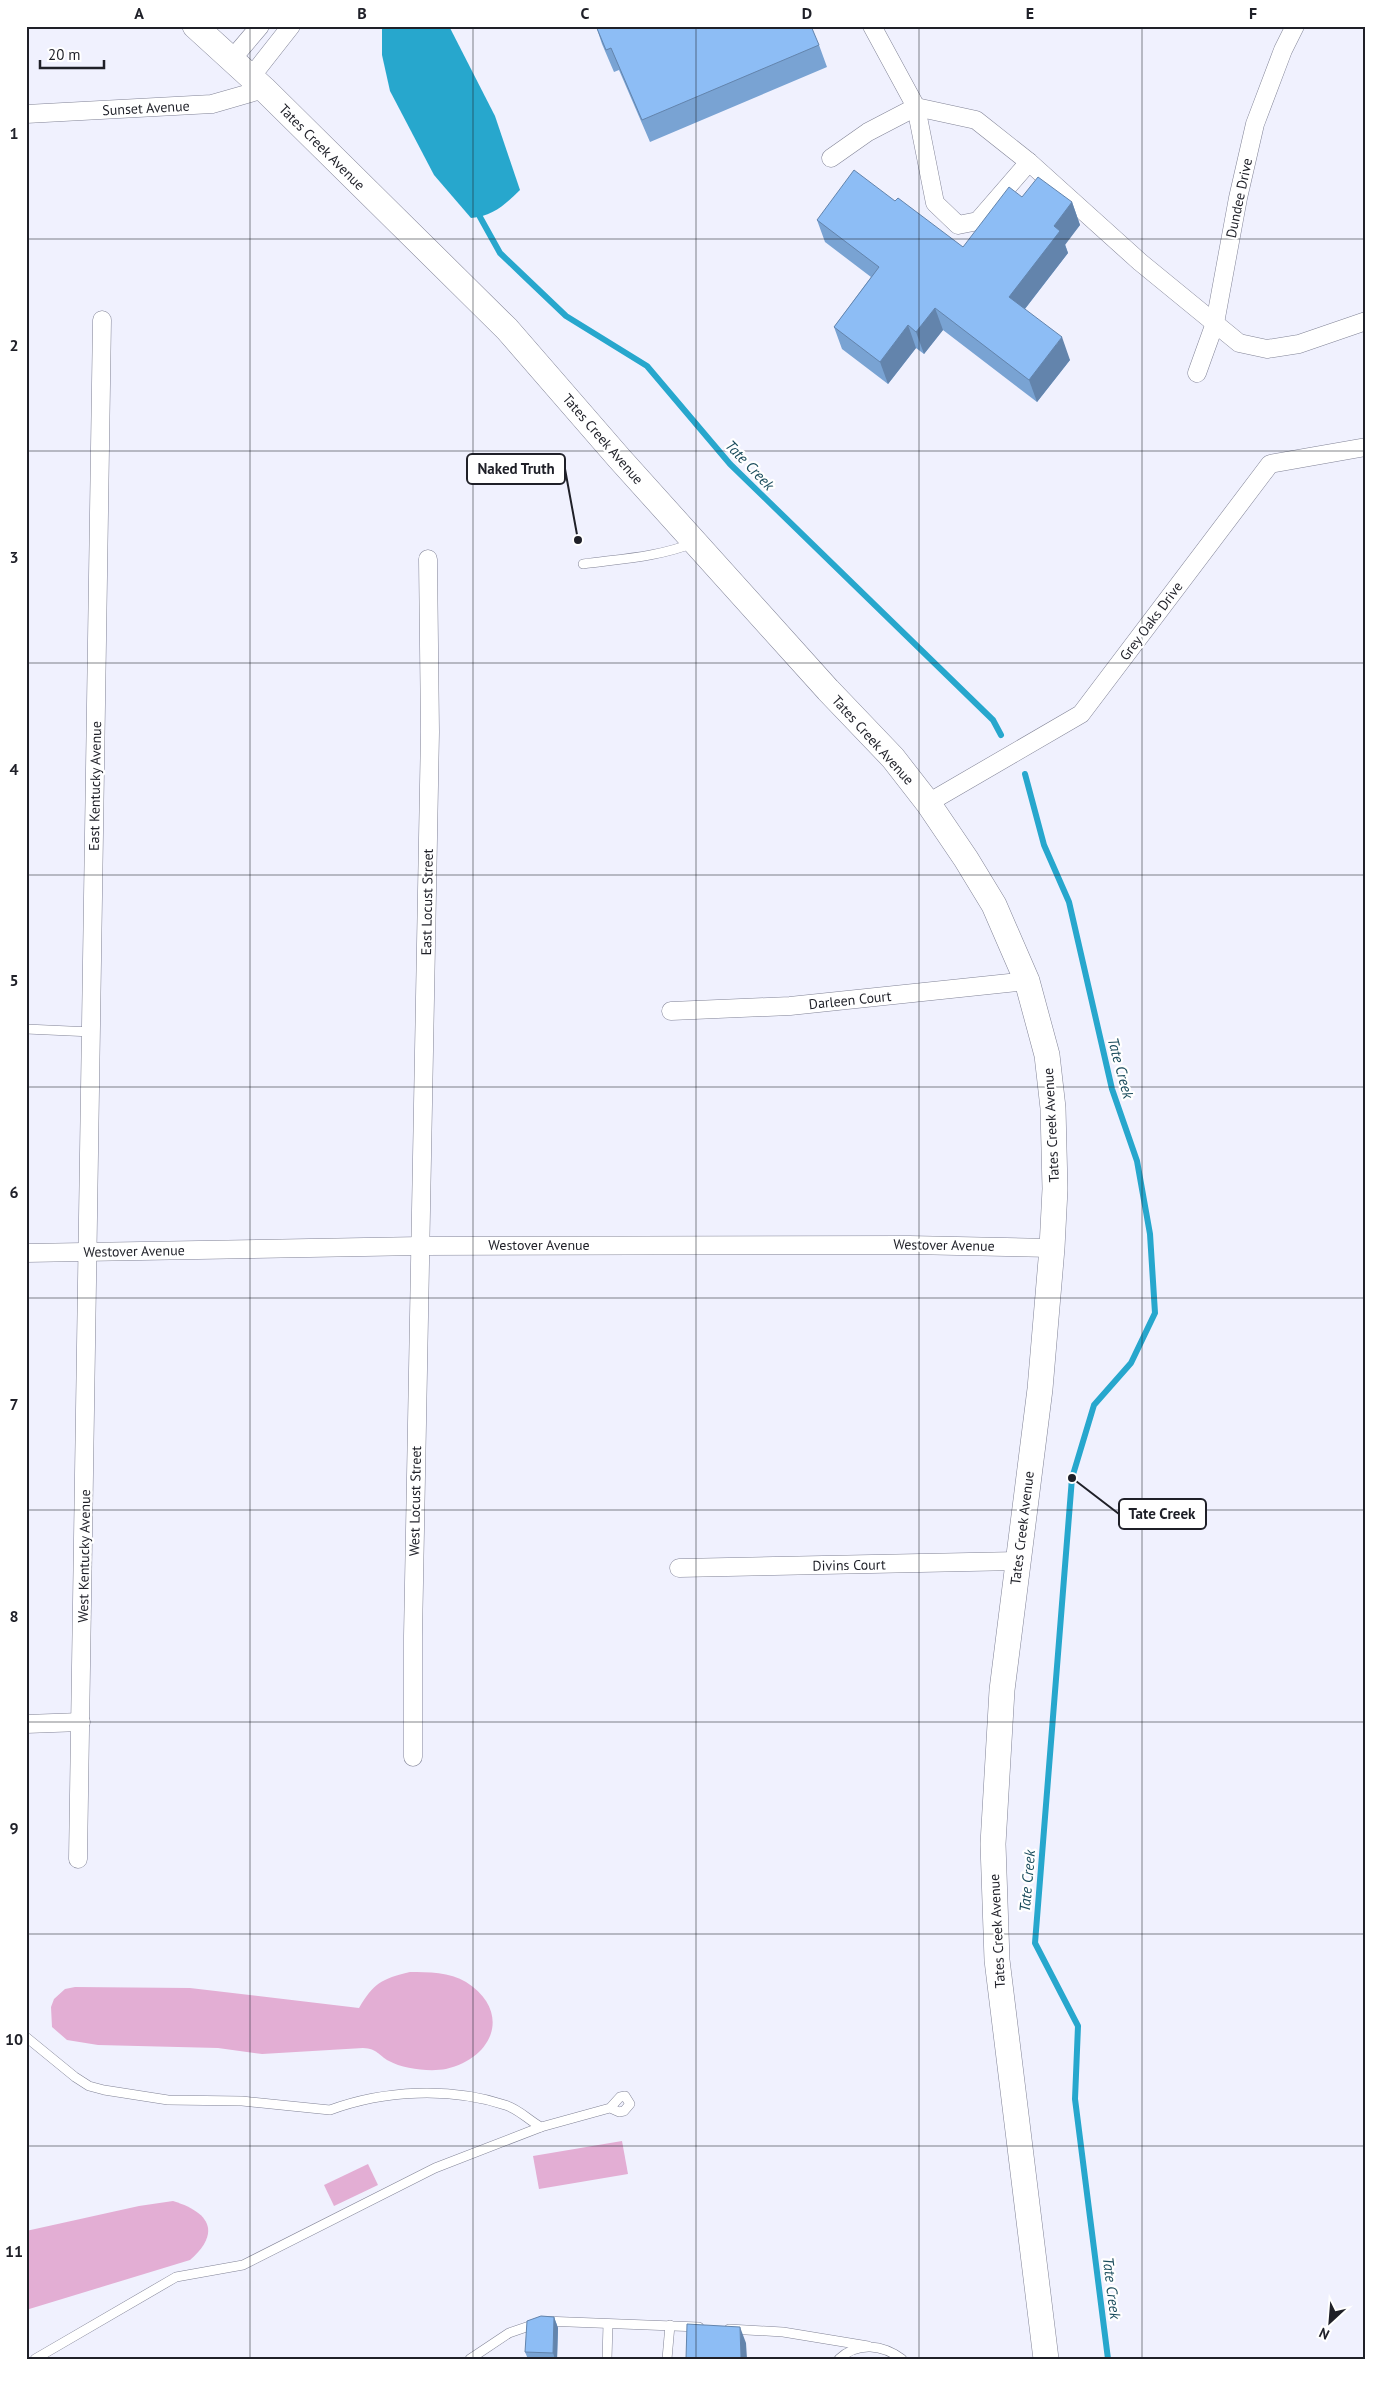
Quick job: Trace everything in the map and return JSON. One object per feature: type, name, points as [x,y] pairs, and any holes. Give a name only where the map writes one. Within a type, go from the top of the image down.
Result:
[{"type":"main road","name":"Tates Creek Avenue","points":[[195,26],[258,83],[507,329],[619,458],[828,690],[892,758],[928,803],[994,905],[1017,954],[1027,981],[1047,1055],[1053,1108],[1054,1189],[1052,1248],[1040,1390],[1018,1561],[997,1752],[993,1829],[994,1907],[1000,1993],[1046,2359]]},
{"type":"street","points":[[232,59],[260,26]]},
{"type":"street","points":[[258,83],[291,26]]},
{"type":"street","points":[[872,26],[916,107],[935,203],[958,225],[978,221],[1029,162]]},
{"type":"street","name":"Dundee Drive","points":[[1197,373],[1215,323],[1238,198],[1255,124],[1295,26]]},
{"type":"street","name":"Sunset Avenue","points":[[26,114],[212,104],[258,83]]},
{"type":"street","points":[[831,158],[868,132],[916,107],[976,120],[1029,162],[1140,262],[1240,343],[1267,349],[1299,344],[1366,321]]},
{"type":"street","name":"East Kentucky Avenue","points":[[86,1252],[92,1032],[102,320]]},
{"type":"street","name":"Grey Oaks Drive","points":[[928,803],[1081,714],[1270,464],[1366,447]]},
{"type":"street","name":"East Locust Street","points":[[420,1246],[430,732],[428,559]]},
{"type":"street","name":"Darleen Court","points":[[671,1011],[790,1006],[1027,981]]},
{"type":"street","name":"Westover Avenue","points":[[26,1252],[420,1246],[909,1245],[1052,1248]]},
{"type":"street","name":"West Locust Street","points":[[413,1757],[413,1616],[420,1246]]},
{"type":"street","name":"West Kentucky Avenue","points":[[78,1859],[88,1334],[86,1252]]},
{"type":"street","name":"Divins Court","points":[[679,1568],[1018,1561]]},
{"type":"street","points":[[26,1724],[81,1722]]},
{"type":"lane","points":[[583,564],[670,551],[695,542]]},
{"type":"lane","points":[[26,1029],[92,1032]]},
{"type":"lane","points":[[26,2037],[89,2086],[120,2093],[168,2100],[242,2101],[330,2110],[344,2105],[399,2095],[454,2093],[506,2105],[522,2113],[540,2127]]},
{"type":"lane","points":[[35,2359],[176,2277],[243,2264],[435,2168],[540,2127],[610,2108]]},
{"type":"lane","points":[[470,2359],[509,2333],[544,2321],[670,2325],[783,2332],[881,2348],[902,2359]]},
{"type":"lane","points":[[607,2359],[608,2324]]},
{"type":"lane","points":[[668,2359],[670,2325]]},
{"type":"lane","points":[[840,2359],[855,2349],[868,2346]]},
{"type":"shaded area","points":[[410,1972],[453,1976],[466,1982],[480,1994],[489,2006],[493,2019],[491,2032],[486,2044],[476,2055],[463,2063],[446,2069],[425,2070],[395,2064],[375,2051],[363,2048],[262,2054],[218,2048],[98,2045],[67,2040],[52,2027],[51,2007],[54,1999],[65,1989],[75,1987],[190,1988],[359,2008],[369,1993],[379,1983]]},
{"type":"shaded area","points":[[622,2141],[628,2174],[539,2189],[533,2156]]},
{"type":"shaded area","points":[[368,2164],[378,2185],[334,2206],[324,2185]]},
{"type":"shaded area","points":[[173,2201],[195,2211],[203,2217],[207,2224],[206,2241],[190,2260],[26,2310],[26,2231],[139,2206]]},
{"type":"water","points":[[382,26],[449,26],[495,116],[520,190],[498,209],[486,215],[471,218],[434,175],[390,91],[382,55]]},
{"type":"building","points":[[596,26],[811,26],[819,45],[642,120],[611,48],[606,50]]},
{"type":"building","points":[[854,170],[895,201],[898,198],[963,247],[1009,187],[1022,197],[1038,177],[1072,202],[1054,226],[1060,231],[1009,297],[1062,337],[1029,380],[935,308],[916,332],[908,325],[880,362],[834,327],[879,267],[817,220]]},
{"type":"building","points":[[541,2316],[554,2317],[553,2353],[525,2352],[527,2321]]},
{"type":"building","points":[[687,2324],[740,2327],[741,2359],[686,2359]]},
{"type":"waterway","name":"Tate Creek","points":[[480,217],[500,253],[566,316],[647,366],[730,464],[993,720],[1001,735]]},
{"type":"waterway","name":"Tate Creek","points":[[1025,774],[1044,845],[1069,902],[1112,1089],[1137,1161],[1150,1234],[1155,1313],[1131,1363],[1094,1405],[1072,1478],[1035,1943],[1078,2026],[1075,2099],[1108,2359]]},
{"type":"place","name":"Naked Truth","points":[[578,540]]},
{"type":"place","name":"Tate Creek","points":[[1072,1478]]}]
